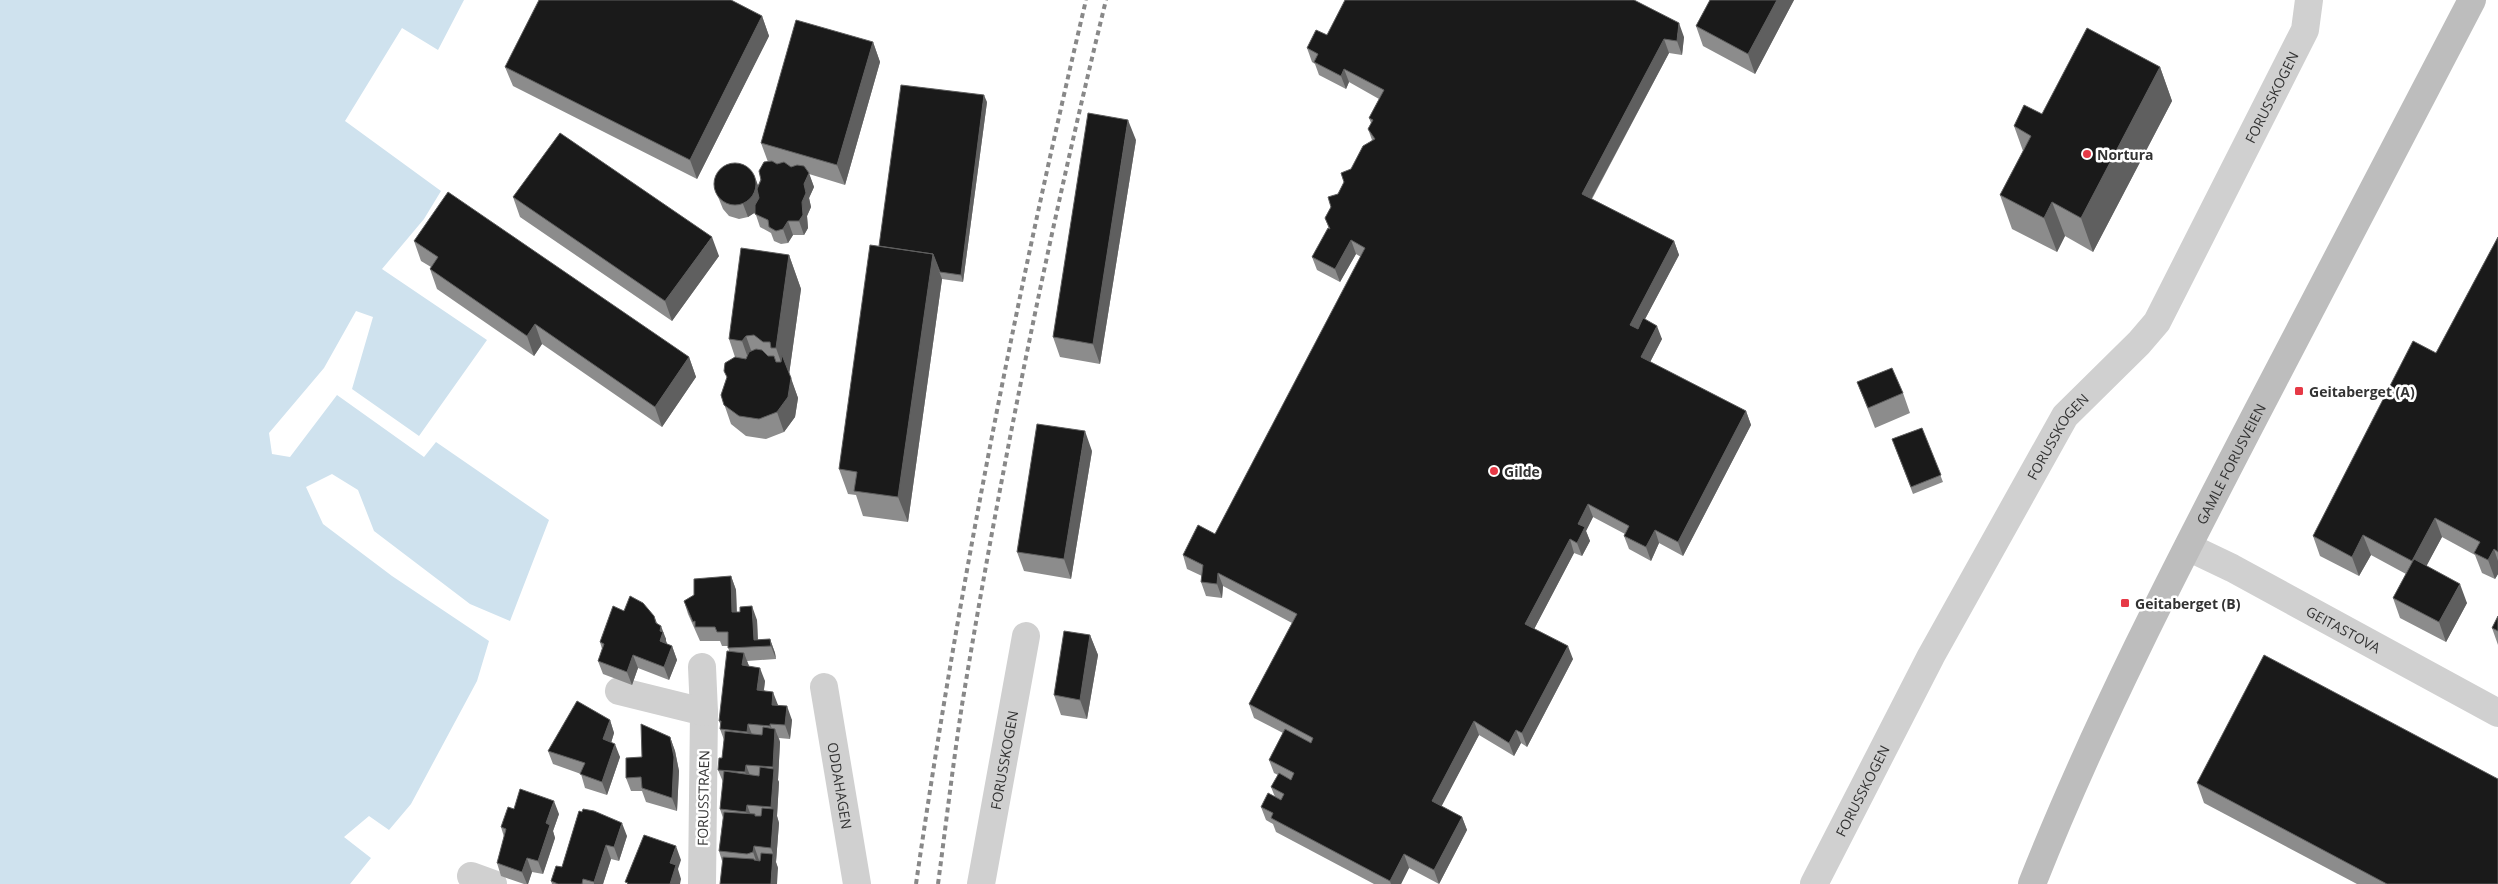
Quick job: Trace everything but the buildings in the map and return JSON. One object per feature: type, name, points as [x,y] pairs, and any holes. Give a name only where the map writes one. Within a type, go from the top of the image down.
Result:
[{"type":"main road","name":"GAMLE FORUSVEIEN","points":[[2032,884],[2108,710],[2188,547],[2472,0]]},
{"type":"street","name":"FORUSSKOGEN","points":[[1814,884],[1930,656],[2065,416],[2139,343],[2157,322],[2305,30],[2309,0]]},
{"type":"street","name":"GEITASTOVA","points":[[2188,547],[2232,568],[2498,713]]},
{"type":"street","name":"FORUSSKOGEN","points":[[981,884],[1026,636]]},
{"type":"street","name":"FORUSSTRAEN","points":[[702,667],[704,712],[702,884]]},
{"type":"street","name":"ODDAHAGEN","points":[[824,687],[857,884]]},
{"type":"street","points":[[619,691],[704,712]]},
{"type":"water","points":[[0,0],[464,0],[438,50],[402,28],[345,121],[441,191],[424,219],[382,269],[487,340],[419,436],[352,389],[373,317],[356,311],[324,368],[269,433],[272,454],[290,457],[337,395],[424,457],[436,442],[549,520],[510,621],[470,604],[374,531],[358,490],[332,474],[306,487],[323,524],[392,576],[489,641],[477,681],[411,804],[389,830],[369,816],[344,837],[371,858],[350,884],[0,884]]},
{"type":"railway","points":[[916,884],[951,662],[991,440],[1036,220],[1086,0]]},
{"type":"railway","points":[[938,884],[962,705],[993,528],[1027,351],[1065,175],[1106,0]]},
{"type":"place","name":"Nortura","points":[[2087,154]]},
{"type":"place","name":"Geitaberget (A)","points":[[2299,391]]},
{"type":"place","name":"Gilde","points":[[1494,471]]},
{"type":"place","name":"Geitaberget (B)","points":[[2125,603]]}]
